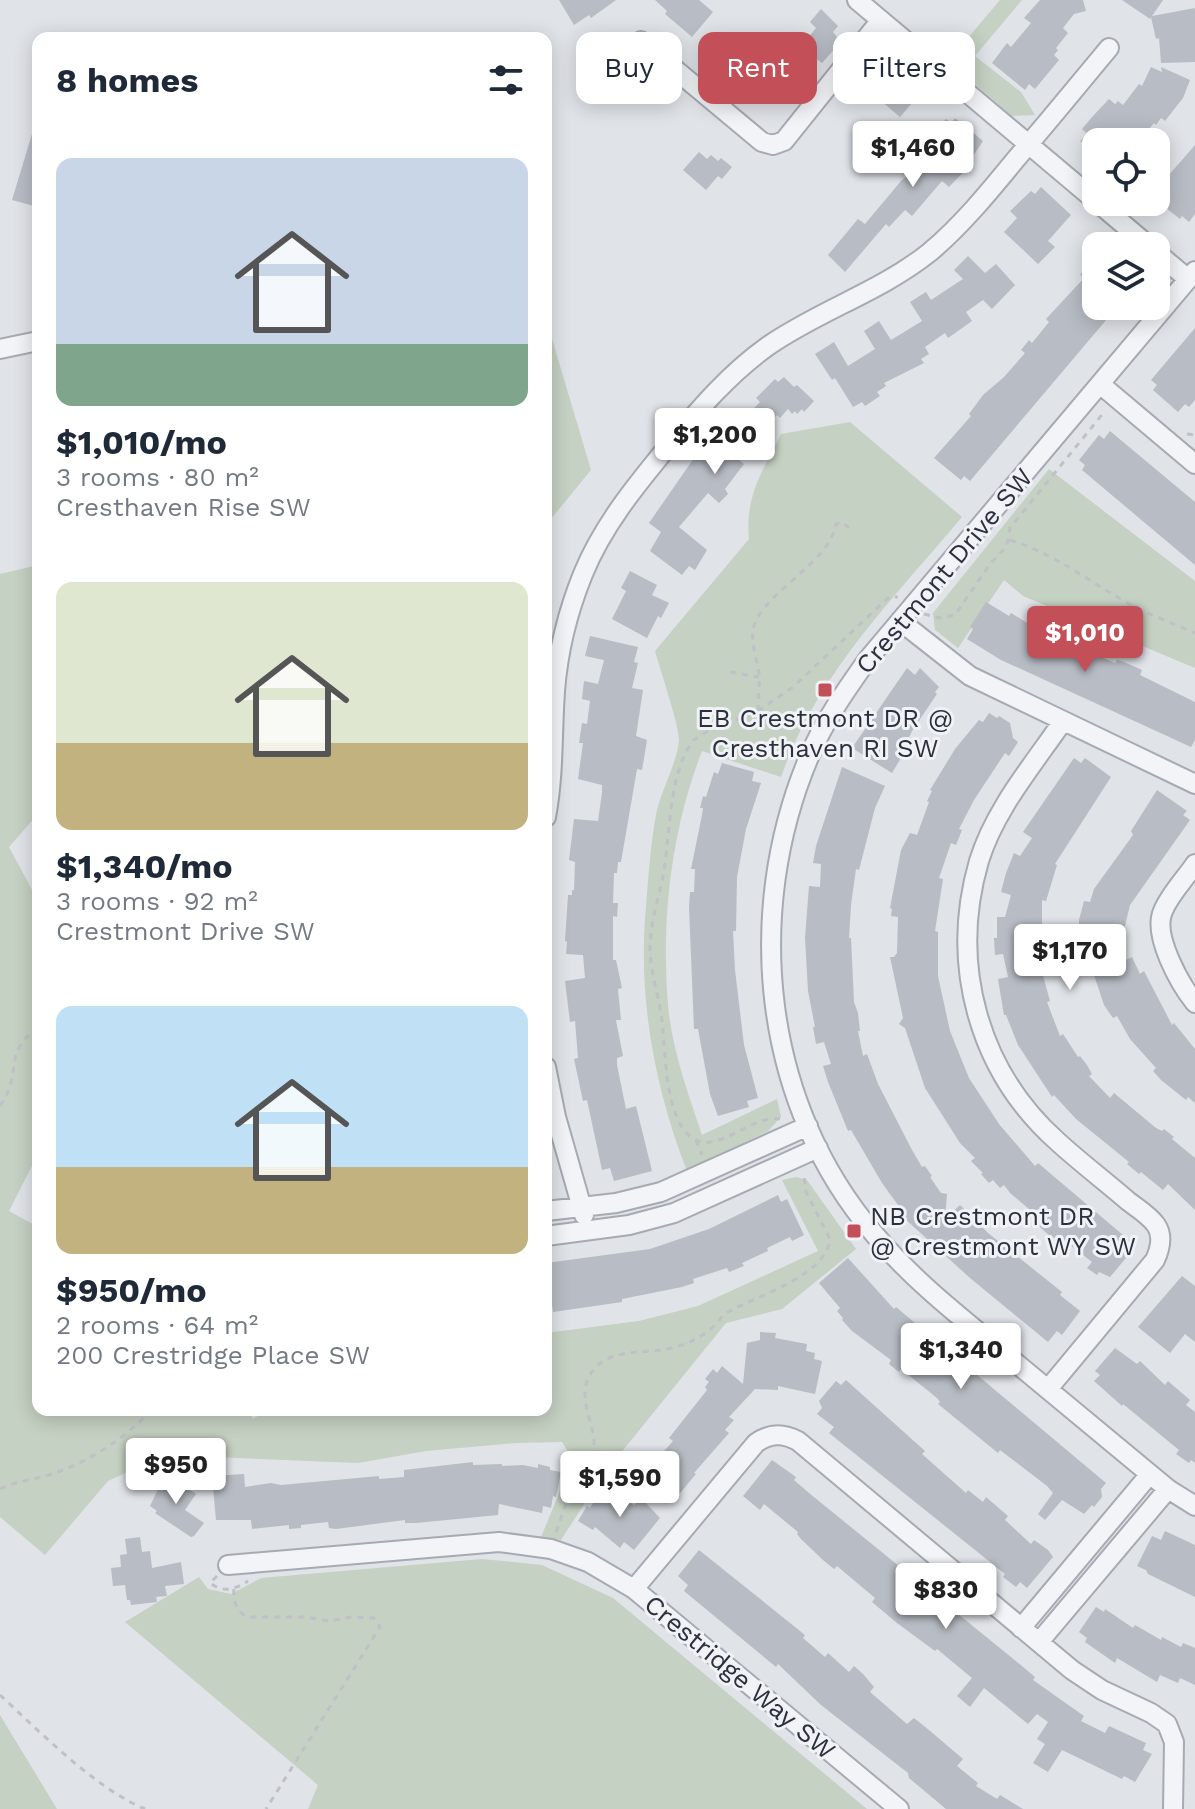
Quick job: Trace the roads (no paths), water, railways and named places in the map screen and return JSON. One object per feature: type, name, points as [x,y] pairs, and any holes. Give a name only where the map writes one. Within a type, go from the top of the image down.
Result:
[{"type":"street","points":[[857,0],[1082,190]]},
{"type":"street","points":[[682,75],[762,142],[778,145],[881,20]]},
{"type":"street","points":[[552,767],[555,692],[571,608],[583,572],[617,511],[698,410],[741,367],[795,329],[865,295],[929,252],[981,201],[1109,48]]},
{"type":"street","points":[[1113,216],[1132,232]]},
{"type":"street","points":[[1170,261],[1192,275]]},
{"type":"street","name":"Crestmont Drive SW","points":[[1192,275],[900,621],[853,679],[825,723],[798,785],[778,852],[769,958],[773,1003],[787,1067],[818,1148],[857,1212],[900,1263],[1168,1489],[1195,1506]]},
{"type":"street","points":[[0,349],[32,342]]},
{"type":"street","points":[[1100,384],[1195,464]]},
{"type":"street","points":[[900,621],[970,676],[1195,784]]},
{"type":"street","points":[[1048,1389],[1155,1260],[1160,1245],[1155,1224],[1057,1141],[1021,1103],[988,1050],[971,996],[966,936],[971,893],[980,859],[1001,812],[1063,721]]},
{"type":"street","points":[[1195,864],[1166,905],[1160,919],[1160,930],[1168,953],[1195,1003]]},
{"type":"street","points":[[552,1097],[588,1231]]},
{"type":"street","points":[[552,1210],[638,1198],[680,1186],[808,1126]]},
{"type":"street","points":[[552,1235],[629,1225],[685,1209],[818,1148]]},
{"type":"street","name":"Crestridge Way SW","points":[[899,1809],[634,1589],[756,1443],[773,1434],[798,1441],[1021,1628],[1102,1690],[1167,1724],[1174,1742],[1173,1809]]},
{"type":"street","points":[[1021,1628],[1150,1474]]},
{"type":"street","points":[[1039,1642],[1168,1489]]},
{"type":"street","points":[[228,1565],[499,1542],[551,1549],[588,1562],[634,1589]]},
{"type":"place","name":"EB Crestmont DR @ Cresthaven RI SW","points":[[825,690]]},
{"type":"place","name":"NB Crestmont DR @ Crestmont WY SW","points":[[854,1231]]}]
